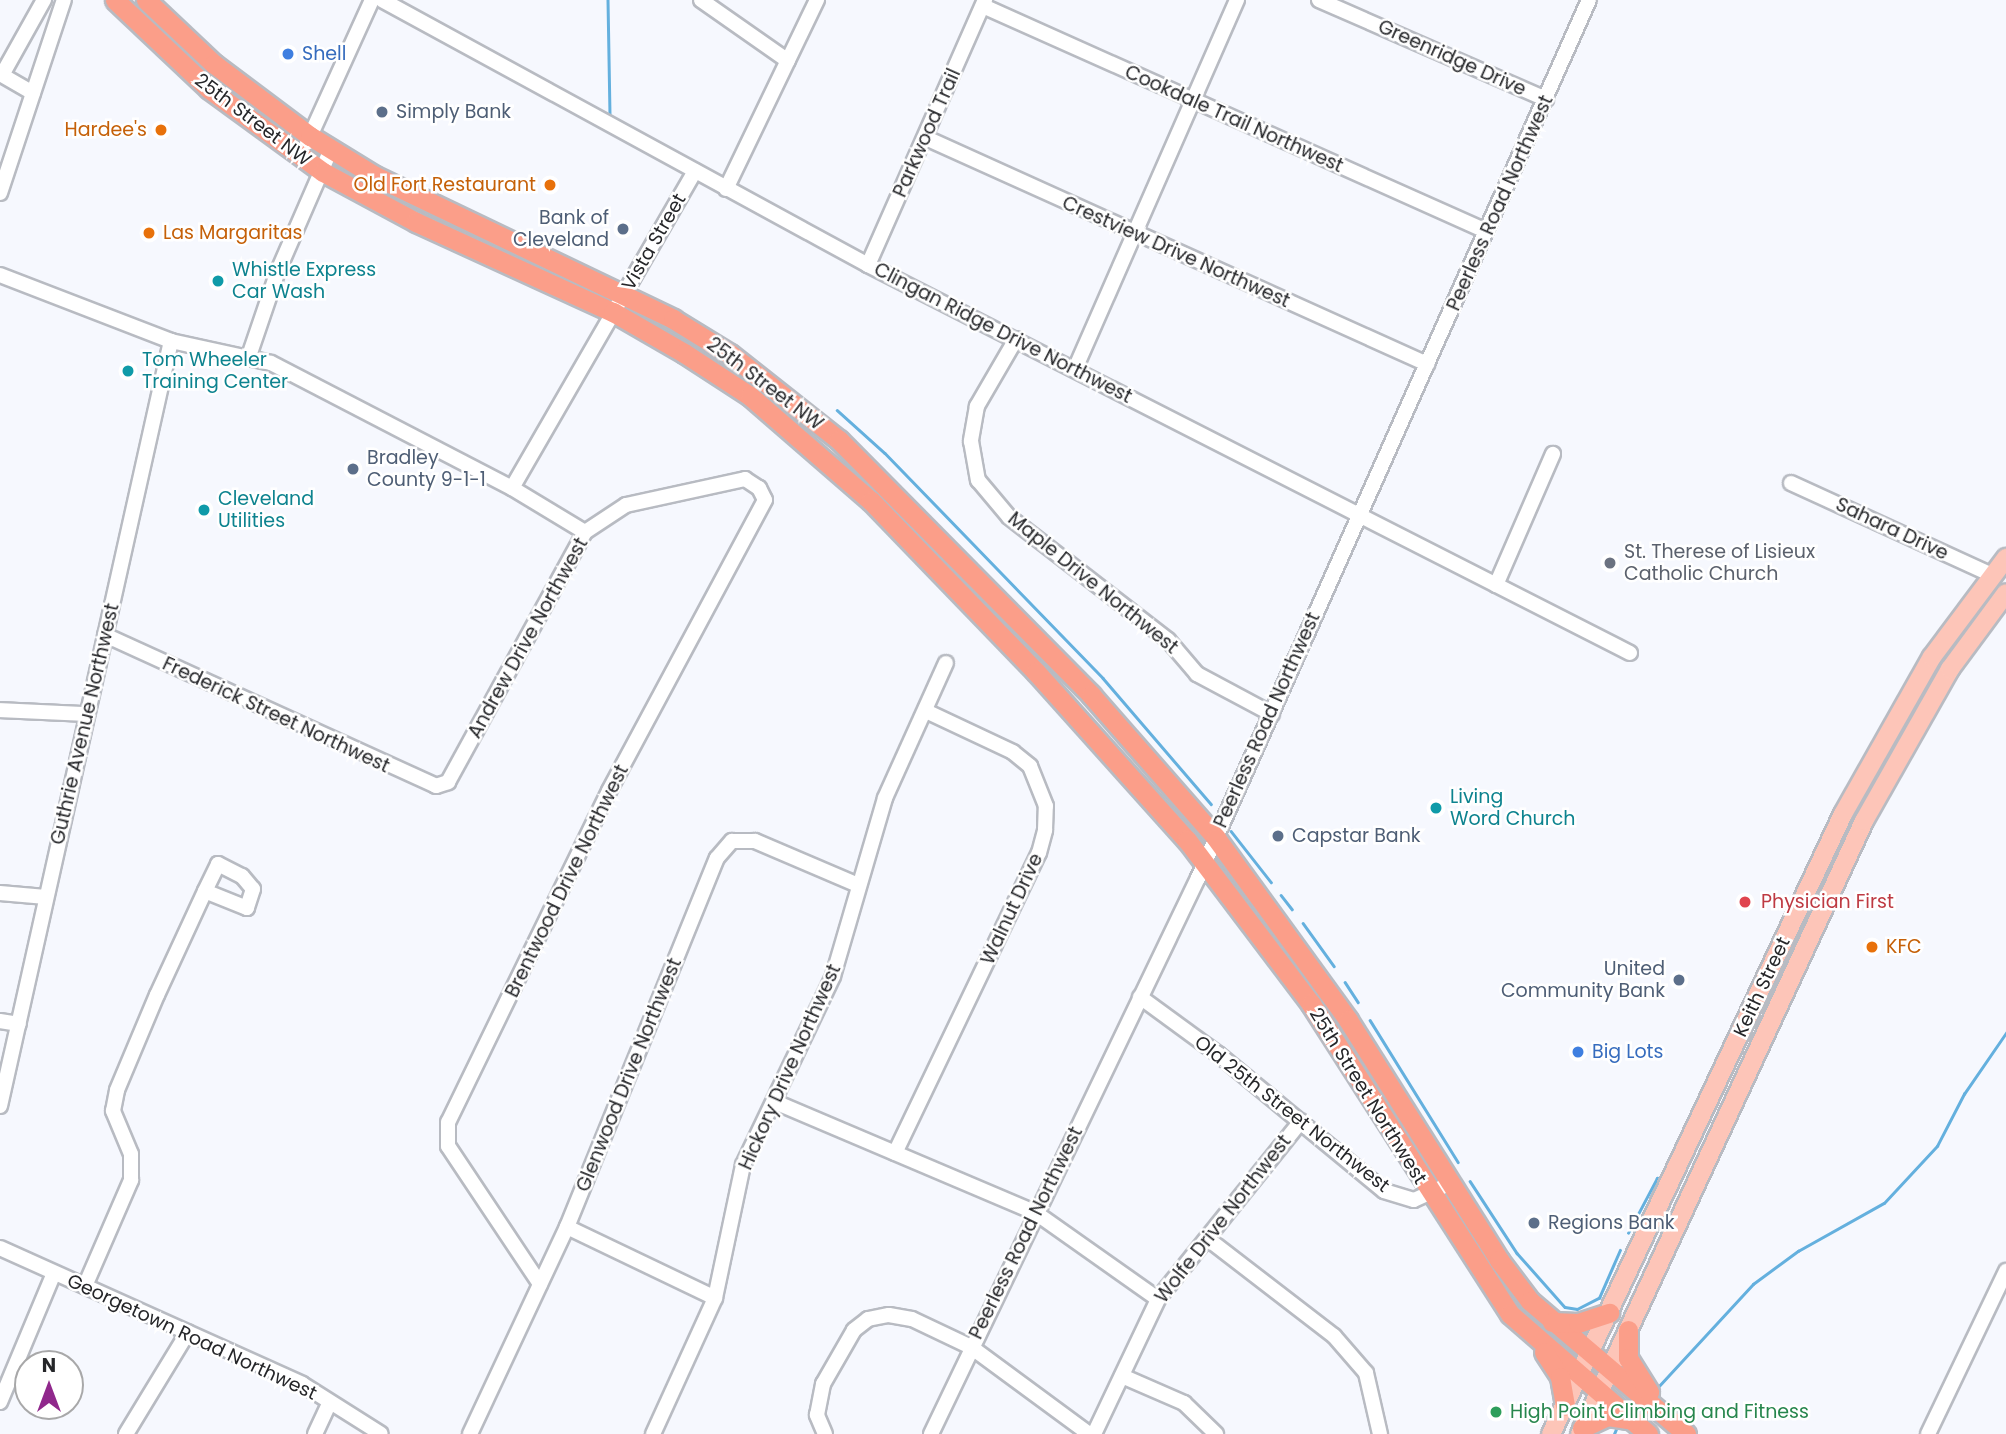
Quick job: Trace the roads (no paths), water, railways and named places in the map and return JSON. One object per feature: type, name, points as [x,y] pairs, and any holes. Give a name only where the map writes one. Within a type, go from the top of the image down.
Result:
[{"type":"highway","name":"25th Street NW","points":[[116,0],[209,89],[323,172],[416,222],[613,312],[750,396],[810,445],[870,501],[1101,744]]},
{"type":"highway","name":"25th Street NW","points":[[146,0],[214,64],[310,136],[375,176],[624,292],[730,354],[839,440],[1091,695],[1216,838]]},
{"type":"highway","name":"25th Street Northwest","points":[[1101,744],[1205,863],[1311,1004],[1500,1303],[1539,1341],[1600,1390],[1640,1427]]},
{"type":"highway","name":"25th Street Northwest","points":[[1216,838],[1347,1018],[1499,1260],[1552,1322],[1685,1433]]},
{"type":"highway","points":[[1552,1322],[1578,1323],[1609,1313]]},
{"type":"highway","points":[[1628,1330],[1628,1358],[1638,1381],[1685,1433]]},
{"type":"highway","points":[[1539,1341],[1560,1377],[1565,1406]]},
{"type":"highway","points":[[1581,1431],[1608,1416],[1640,1427]]},
{"type":"main road","name":"Keith Street","points":[[1551,1434],[1843,814],[1912,690],[2006,559]]},
{"type":"main road","points":[[1977,633],[1972,618],[2006,559]]},
{"type":"main road","name":"Keith Street","points":[[1581,1431],[1890,774],[1937,690],[2006,593]]},
{"type":"main road","points":[[1912,690],[1937,690]]},
{"type":"main road","points":[[1883,740],[1915,712],[1925,711]]},
{"type":"main road","points":[[1843,814],[1863,807],[1876,783],[1890,774]]},
{"type":"main road","points":[[1803,956],[1827,884],[1828,872],[1821,862]]},
{"type":"street","points":[[33,93],[2,75],[44,0],[58,18]]},
{"type":"street","points":[[0,193],[64,0]]},
{"type":"street","points":[[300,157],[372,0]]},
{"type":"street","name":"Clingan Ridge Drive Northwest","points":[[382,0],[868,265],[1630,653]]},
{"type":"street","points":[[701,0],[788,61]]},
{"type":"street","points":[[726,188],[817,0]]},
{"type":"street","points":[[1075,369],[1237,0]]},
{"type":"street","name":"Greenridge Drive","points":[[1319,0],[1546,99]]},
{"type":"street","name":"Peerless Road Northwest","points":[[931,1434],[1205,863],[1589,0]]},
{"type":"street","name":"Cookdale Trail Northwest","points":[[984,3],[1192,101],[1486,231]]},
{"type":"street","name":"Parkwood Trail","points":[[868,265],[984,3]]},
{"type":"street","name":"Crestview Drive Northwest","points":[[926,138],[1133,235],[1427,364]]},
{"type":"street","points":[[249,356],[278,271],[331,149]]},
{"type":"street","name":"Vista Street","points":[[512,488],[695,171]]},
{"type":"street","points":[[0,275],[171,341],[249,356],[512,488],[584,532]]},
{"type":"street","name":"Maple Drive Northwest","points":[[1016,339],[977,406],[971,441],[978,480],[1009,517],[1168,640],[1198,674],[1272,713]]},
{"type":"street","name":"Guthrie Avenue Northwest","points":[[0,1106],[171,341]]},
{"type":"street","points":[[1496,584],[1553,454]]},
{"type":"street","name":"Andrew Drive Northwest","points":[[449,782],[584,532],[626,506],[745,479]]},
{"type":"street","name":"Brentwood Drive Northwest","points":[[540,1284],[448,1146],[448,1122],[609,791],[765,500],[759,488],[745,479]]},
{"type":"street","name":"Sahara Drive","points":[[1791,483],[1992,575]]},
{"type":"street","name":"Frederick Street Northwest","points":[[105,635],[422,782],[436,786],[449,782]]},
{"type":"street","name":"Hickory Drive Northwest","points":[[653,1434],[715,1298],[743,1165],[833,976],[885,798],[928,712],[946,663]]},
{"type":"street","points":[[0,710],[86,714]]},
{"type":"street","name":"Walnut Drive","points":[[895,1153],[1039,853],[1045,830],[1046,806],[1030,766],[1013,752],[928,712]]},
{"type":"street","points":[[1870,764],[1890,774]]},
{"type":"street","name":"Glenwood Drive Northwest","points":[[470,1434],[567,1227],[717,858],[732,841],[755,841],[858,885]]},
{"type":"street","points":[[85,1286],[131,1180],[131,1154],[113,1111],[117,1090],[205,891]]},
{"type":"street","points":[[0,892],[46,897]]},
{"type":"street","name":"Old 25th Street Northwest","points":[[1140,997],[1301,1121],[1384,1191],[1414,1200],[1451,1182]]},
{"type":"street","points":[[0,1021],[19,1024]]},
{"type":"street","points":[[775,1102],[1036,1213],[1158,1299]]},
{"type":"street","name":"Wolfe Drive Northwest","points":[[1092,1434],[1158,1299],[1301,1121]]},
{"type":"street","points":[[567,1227],[715,1298]]},
{"type":"street","points":[[1208,1239],[1334,1336],[1366,1373],[1380,1434]]},
{"type":"street","name":"Georgetown Road Northwest","points":[[0,1248],[302,1384],[381,1434]]},
{"type":"street","points":[[1928,1434],[2006,1271]]},
{"type":"street","points":[[0,1402],[54,1273]]},
{"type":"street","points":[[825,1434],[817,1415],[823,1384],[853,1330],[868,1320],[888,1315],[912,1319],[971,1348],[1092,1434]]},
{"type":"street","points":[[126,1434],[188,1332]]},
{"type":"street","points":[[1122,1376],[1184,1403],[1216,1434]]},
{"type":"street","points":[[315,1434],[330,1402]]},
{"type":"waterway","points":[[608,0],[610,117]]},
{"type":"waterway","points":[[837,410],[885,453],[1103,678],[1211,804]]},
{"type":"waterway","points":[[1231,831],[1271,882]]},
{"type":"waterway","points":[[1281,895],[1292,909]]},
{"type":"waterway","points":[[1303,923],[1334,966]]},
{"type":"waterway","points":[[1345,982],[1358,1002]]},
{"type":"waterway","points":[[1370,1020],[1458,1162]]},
{"type":"waterway","points":[[1658,1387],[1753,1284],[1798,1251],[1884,1203],[1937,1146],[1964,1094],[2006,1033]]},
{"type":"waterway","points":[[1628,1233],[1657,1178],[1661,1181]]},
{"type":"waterway","points":[[1470,1181],[1517,1253],[1565,1307],[1577,1309],[1599,1298],[1620,1250]]},
{"type":"waterway","points":[[1614,1434],[1617,1427]]},
{"type":"place","name":"Shell","points":[[288,54]]},
{"type":"place","name":"Simply Bank","points":[[382,112]]},
{"type":"place","name":"Hardee's","points":[[161,130]]},
{"type":"place","name":"Old Fort Restaurant","points":[[550,185]]},
{"type":"place","name":"Bank of Cleveland","points":[[623,229]]},
{"type":"place","name":"Las Margaritas","points":[[149,233]]},
{"type":"place","name":"Whistle Express Car Wash","points":[[218,281]]},
{"type":"place","name":"Tom Wheeler Training Center","points":[[128,371]]},
{"type":"place","name":"Bradley County 9-1-1","points":[[353,469]]},
{"type":"place","name":"Cleveland Utilities","points":[[204,510]]},
{"type":"place","name":"St. Therese of Lisieux Catholic Church","points":[[1610,563]]},
{"type":"place","name":"Living Word Church","points":[[1436,808]]},
{"type":"place","name":"Capstar Bank","points":[[1278,836]]},
{"type":"place","name":"Physician First","points":[[1745,902]]},
{"type":"place","name":"KFC","points":[[1872,947]]},
{"type":"place","name":"United Community Bank","points":[[1679,980]]},
{"type":"place","name":"Big Lots","points":[[1578,1052]]},
{"type":"place","name":"Regions Bank","points":[[1534,1223]]},
{"type":"place","name":"High Point Climbing and Fitness","points":[[1496,1412]]}]
